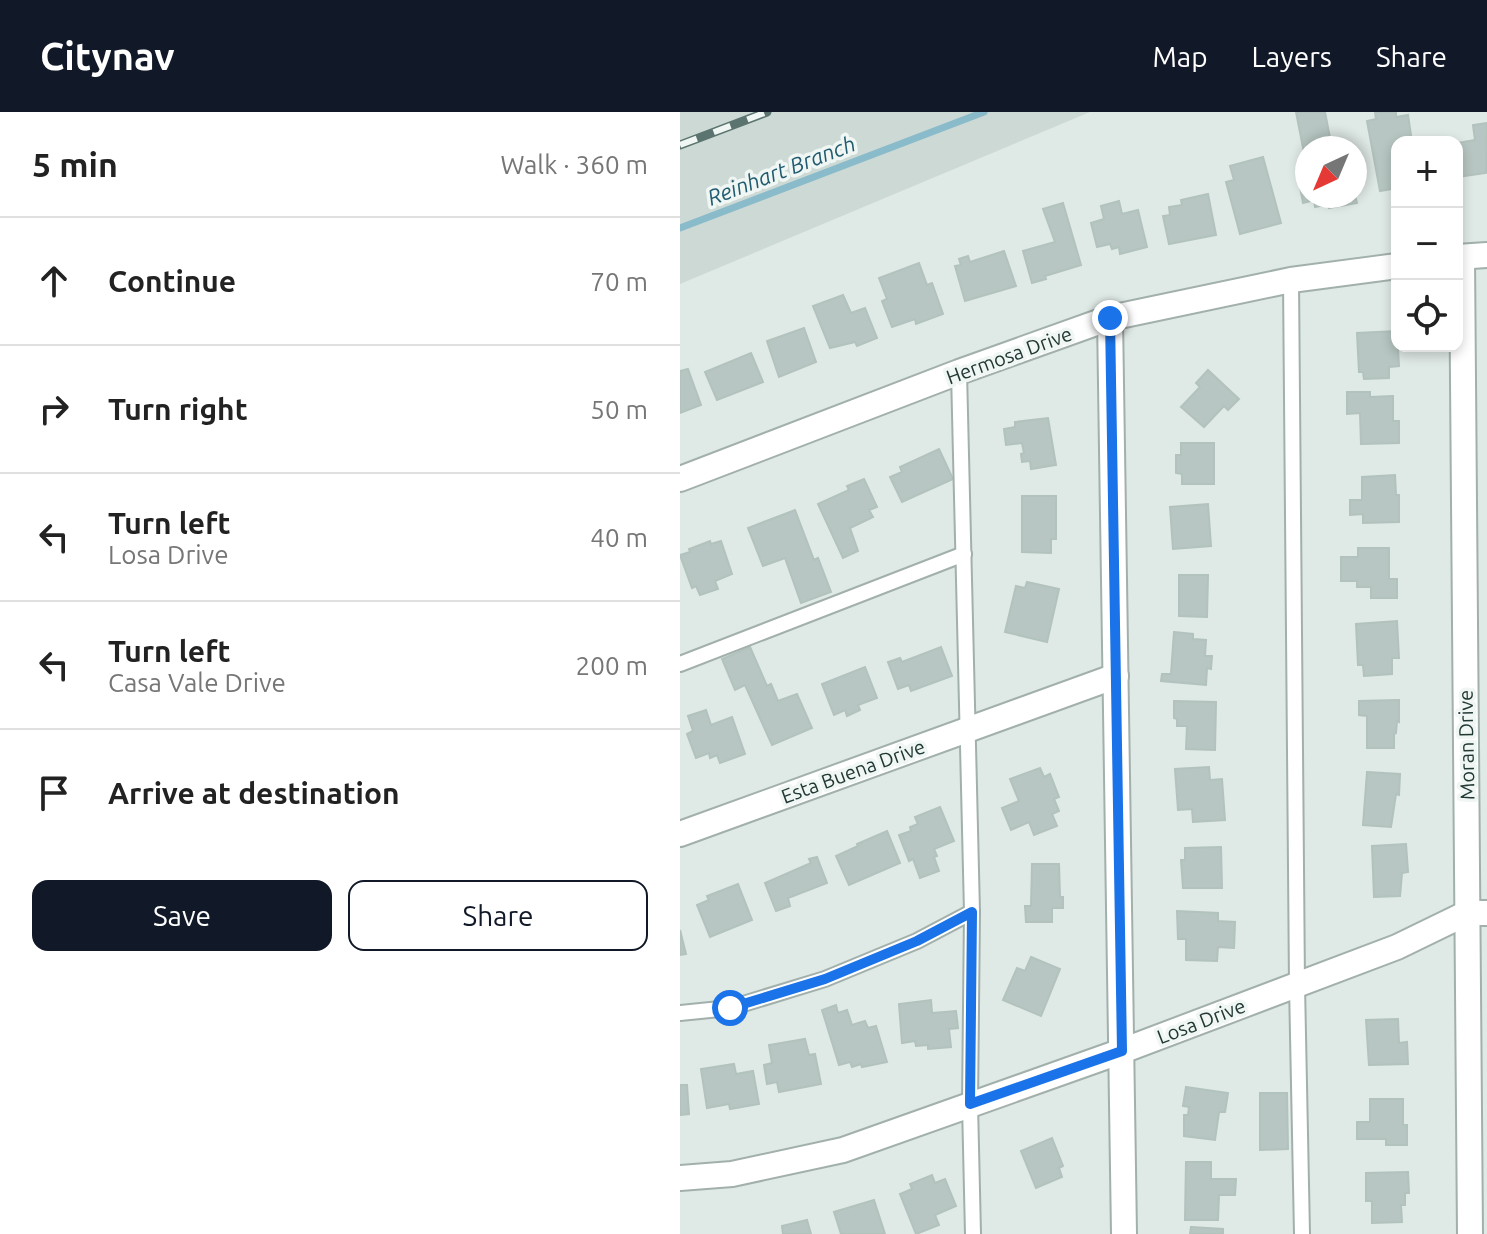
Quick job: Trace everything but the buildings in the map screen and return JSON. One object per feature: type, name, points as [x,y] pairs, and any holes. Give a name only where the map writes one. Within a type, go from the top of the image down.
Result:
[{"type":"street","points":[[1463,257],[1487,255]]},
{"type":"street","name":"Hermosa Drive","points":[[680,479],[1110,318],[1291,280],[1391,267]]},
{"type":"street","name":"Moran Drive","points":[[1460,280],[1477,913],[1470,1234]]},
{"type":"street","points":[[1110,318],[1124,1234]]},
{"type":"street","name":"Esta Buena Drive","points":[[680,834],[1116,676]]},
{"type":"street","name":"Losa Drive","points":[[680,1178],[732,1174],[843,1150],[1122,1051],[1397,947],[1477,913]]},
{"type":"lane","points":[[1291,280],[1302,1234]]},
{"type":"lane","points":[[959,372],[972,912],[970,1104],[973,1234]]},
{"type":"lane","points":[[680,664],[964,554]]},
{"type":"lane","points":[[680,1013],[730,1008],[825,979],[917,941],[972,912]]},
{"type":"shaded area","points":[[680,112],[1090,112],[680,284]]},
{"type":"waterway","name":"Reinhart Branch","points":[[680,228],[984,112]]},
{"type":"railway","points":[[680,145],[767,112]]},
{"type":"route","points":[[730,1008],[825,979],[917,941],[972,912],[970,1104],[1122,1051],[1110,318]]}]
